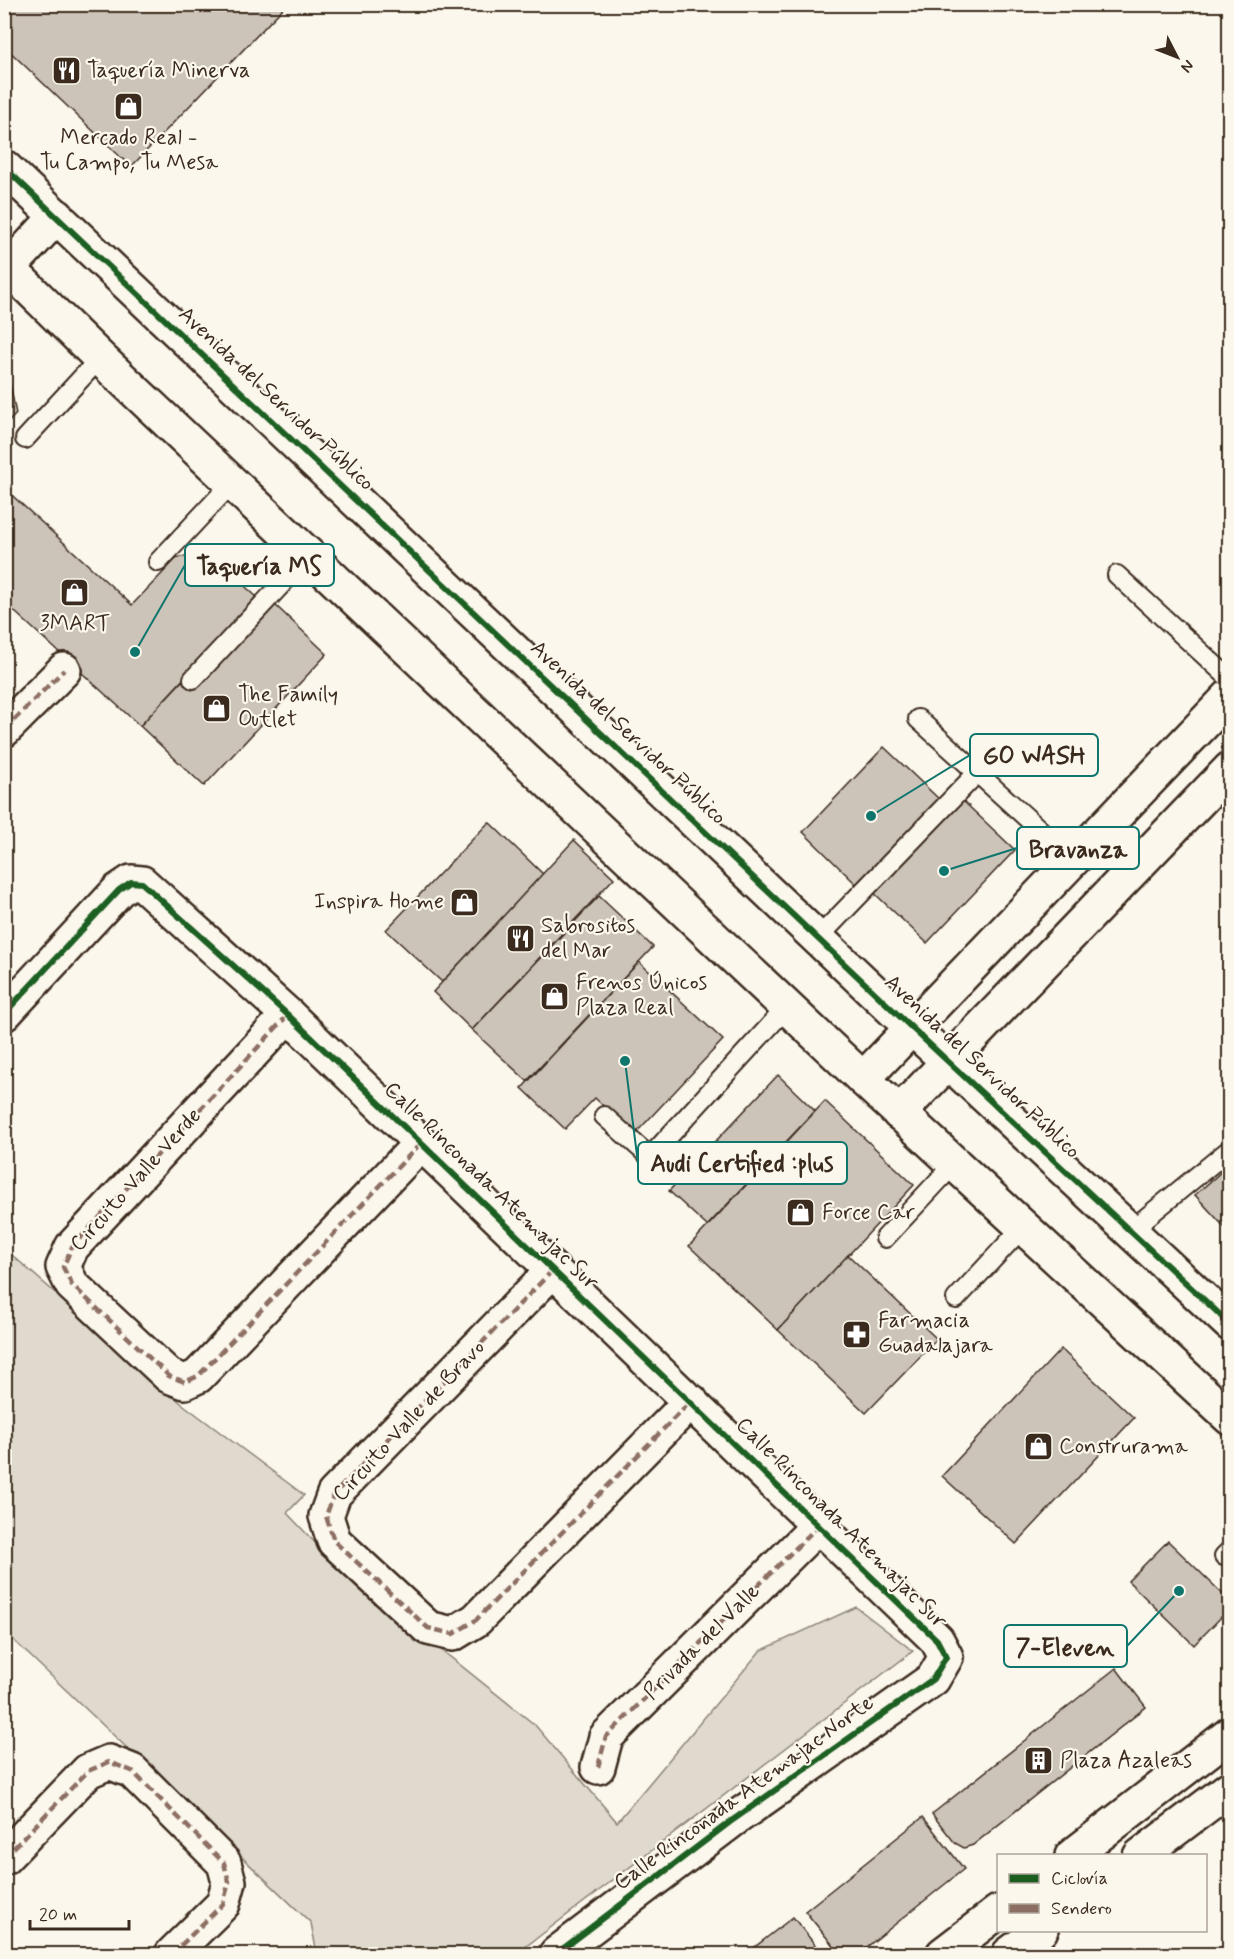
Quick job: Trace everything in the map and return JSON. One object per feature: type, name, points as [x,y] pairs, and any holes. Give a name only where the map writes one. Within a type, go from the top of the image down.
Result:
[{"type":"street","name":"Avenida del Servidor Público","points":[[4,167],[912,1028],[1230,1324]]},
{"type":"street","points":[[57,216],[6,268],[899,1113],[1230,1418]]},
{"type":"street","points":[[4,730],[64,670]]},
{"type":"street","points":[[863,1079],[1230,696]]},
{"type":"street","points":[[899,1113],[1230,768]]},
{"type":"street","name":"Calle Rinconada Atemajac Sur","points":[[4,1014],[119,890],[130,882],[142,884],[288,1015],[691,1401],[937,1640],[946,1657]]},
{"type":"street","name":"Circuito Valle Verde","points":[[288,1015],[72,1247],[63,1267],[72,1285],[169,1376],[185,1382],[198,1376],[421,1143]]},
{"type":"street","name":"Circuito Valle de Bravo","points":[[553,1270],[334,1494],[326,1516],[334,1541],[428,1628],[453,1634],[476,1620],[691,1401]]},
{"type":"street","name":"Privada del Valle","points":[[598,1767],[606,1737],[819,1525]]},
{"type":"street","name":"Calle Rinconada Atemajac Norte","points":[[556,1954],[730,1822],[933,1679],[946,1657]]},
{"type":"street","points":[[1075,1854],[1230,1734]]},
{"type":"street","points":[[4,1858],[88,1771],[109,1762],[132,1771],[224,1863],[229,1882],[223,1904],[172,1954]]},
{"type":"street","points":[[1143,1854],[1230,1788]]},
{"type":"street","points":[[943,1954],[997,1914]]},
{"type":"street","points":[[1009,1954],[1038,1932]]},
{"type":"lane","points":[[25,439],[100,358]]},
{"type":"lane","points":[[159,562],[232,483]]},
{"type":"lane","points":[[193,679],[309,555]]},
{"type":"lane","points":[[1118,575],[1230,679]]},
{"type":"lane","points":[[918,719],[1073,860]]},
{"type":"lane","points":[[818,938],[977,773]]},
{"type":"lane","points":[[604,1116],[650,1157],[787,1007]]},
{"type":"lane","points":[[1131,1230],[1230,1149]]},
{"type":"lane","points":[[885,1238],[954,1164]]},
{"type":"lane","points":[[956,1299],[1023,1227]]},
{"type":"shaded area","points":[[4,1248],[181,1403],[304,1495],[287,1513],[338,1567],[535,1725],[617,1822],[760,1651],[856,1607],[913,1651],[516,1954],[317,1954],[311,1923],[5,1632]]},
{"type":"building","name":"Mercado Real - Tu Campo, Tu Mesa","points":[[4,4],[287,4],[131,167],[4,46]]},
{"type":"building","points":[[4,370],[8,373],[16,414],[4,427]]},
{"type":"building","points":[[4,488],[132,605],[177,558],[206,551],[258,598],[140,726],[4,602]]},
{"type":"building","name":"The Family Outlet","points":[[273,603],[327,654],[204,786],[140,726],[182,681],[192,690]]},
{"type":"building","points":[[884,747],[940,800],[858,886],[803,832]]},
{"type":"building","points":[[961,799],[1015,850],[927,943],[873,892]]},
{"type":"building","name":"Inspira Home","points":[[489,822],[543,874],[442,982],[386,930]]},
{"type":"building","name":"Sabrositos del Mar","points":[[574,840],[614,878],[472,1030],[433,992]]},
{"type":"building","name":"Frenos Únicos Plaza Real","points":[[599,896],[653,947],[527,1081],[472,1030]]},
{"type":"building","points":[[639,962],[723,1040],[634,1135],[595,1098],[565,1129],[522,1088]]},
{"type":"building","points":[[778,1075],[815,1111],[707,1226],[669,1191]]},
{"type":"building","points":[[825,1101],[914,1185],[778,1330],[689,1246]]},
{"type":"building","points":[[1230,1164],[1230,1233],[1195,1195]]},
{"type":"building","name":"Farmacia Guadalajara","points":[[848,1255],[937,1339],[866,1413],[778,1330]]},
{"type":"building","name":"Construrama","points":[[1061,1349],[1134,1418],[1016,1544],[942,1476]]},
{"type":"building","points":[[1168,1541],[1230,1601],[1230,1608],[1194,1645],[1128,1581]]},
{"type":"building","name":"Plaza Azaleas","points":[[1116,1668],[1146,1707],[973,1845],[964,1848],[955,1843],[932,1814]]},
{"type":"building","points":[[923,1817],[964,1869],[858,1954],[840,1954],[805,1911]]},
{"type":"building","points":[[793,1917],[816,1946],[819,1954],[746,1954]]},
{"type":"marked path","points":[[4,730],[64,670]]},
{"type":"marked path","points":[[288,1015],[72,1247],[63,1267],[72,1285],[169,1376],[185,1382],[198,1376],[421,1143]]},
{"type":"marked path","points":[[553,1270],[334,1494],[326,1516],[334,1541],[428,1628],[453,1634],[476,1620],[691,1401]]},
{"type":"marked path","points":[[598,1767],[606,1737],[819,1525]]},
{"type":"marked path","points":[[4,1858],[88,1771],[109,1762],[132,1771],[224,1863],[229,1882],[223,1904],[172,1954]]},
{"type":"cycle path","points":[[4,167],[912,1028],[1230,1324]]},
{"type":"cycle path","points":[[4,1014],[119,890],[131,882],[142,883],[288,1015],[937,1640],[946,1657],[933,1679],[730,1822],[556,1954]]},
{"type":"place","name":"Taquería Minerva","points":[[66,71]]},
{"type":"place","name":"Mercado Real - Tu Campo, Tu Mesa","points":[[129,106]]},
{"type":"place","name":"3MART","points":[[75,592]]},
{"type":"place","name":"Taquería MS","points":[[135,652]]},
{"type":"place","name":"The Family Outlet","points":[[217,708]]},
{"type":"place","name":"GO WASH","points":[[871,816]]},
{"type":"place","name":"Bravanza","points":[[944,871]]},
{"type":"place","name":"Inspira Home","points":[[465,902]]},
{"type":"place","name":"Sabrositos del Mar","points":[[520,939]]},
{"type":"place","name":"Frenos Únicos Plaza Real","points":[[555,996]]},
{"type":"place","name":"Audi Certified :plus","points":[[625,1061]]},
{"type":"place","name":"Force Car","points":[[801,1213]]},
{"type":"place","name":"Farmacia Guadalajara","points":[[857,1334]]},
{"type":"place","name":"Construrama","points":[[1038,1447]]},
{"type":"place","name":"7-Eleven","points":[[1179,1591]]},
{"type":"place","name":"Plaza Azaleas","points":[[1039,1761]]}]
